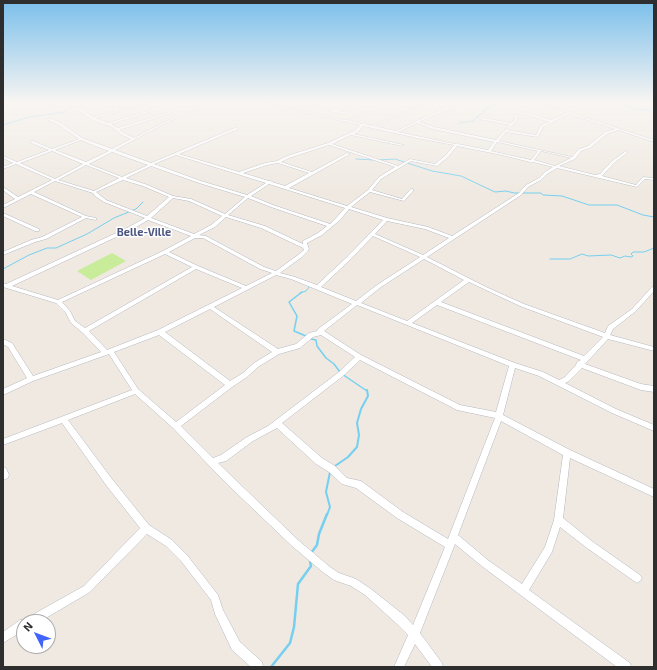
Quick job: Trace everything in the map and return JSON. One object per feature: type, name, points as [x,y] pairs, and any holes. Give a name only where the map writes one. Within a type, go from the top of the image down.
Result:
[{"type":"street","points":[[73,133],[81,139],[111,151],[152,164],[200,182],[248,196],[272,206],[330,225]]},
{"type":"street","points":[[122,133],[125,136],[134,139]]},
{"type":"street","points":[[3,207],[145,133]]},
{"type":"street","points":[[94,192],[124,179],[152,164],[225,133]]},
{"type":"street","points":[[402,133],[489,151],[531,162],[556,166],[637,186],[644,178],[654,179]]},
{"type":"street","points":[[459,133],[574,158]]},
{"type":"street","points":[[489,151],[503,133]]},
{"type":"street","points":[[520,133],[537,136],[538,133]]},
{"type":"street","points":[[176,426],[245,375],[256,365],[277,352],[298,346],[311,335],[319,333],[356,303],[521,193],[527,186],[556,166],[574,158],[580,150],[589,147],[606,133]]},
{"type":"street","points":[[631,133],[654,141]]},
{"type":"street","points":[[240,173],[266,164],[278,162],[329,144],[351,134],[402,145]]},
{"type":"street","points":[[3,168],[81,139]]},
{"type":"street","points":[[32,142],[172,197],[190,200],[226,216],[264,227],[306,248]]},
{"type":"street","points":[[329,144],[398,167]]},
{"type":"street","points":[[3,392],[31,379],[160,332],[276,273],[296,260],[306,248],[305,242],[320,234],[344,213],[349,206],[369,191],[380,178],[410,160],[436,165],[457,144]]},
{"type":"street","points":[[531,162],[540,150]]},
{"type":"street","points":[[596,176],[601,175],[613,162],[626,152]]},
{"type":"street","points":[[177,154],[349,206],[386,219],[426,228],[453,238]]},
{"type":"street","points":[[287,187],[348,154]]},
{"type":"street","points":[[3,157],[55,180],[94,192],[105,201],[194,236],[204,237],[262,268],[408,323],[513,365],[541,374],[614,411],[654,428]]},
{"type":"street","points":[[278,162],[312,173]]},
{"type":"street","points":[[58,302],[165,252],[213,226],[248,196],[270,182]]},
{"type":"street","points":[[3,188],[18,199]]},
{"type":"street","points":[[369,191],[403,200],[412,190]]},
{"type":"street","points":[[32,193],[85,217],[94,219]]},
{"type":"street","points":[[5,285],[100,243],[148,218],[172,197]]},
{"type":"street","points":[[3,214],[37,230]]},
{"type":"street","points":[[4,252],[44,238],[85,217]]},
{"type":"street","points":[[317,288],[349,258],[386,219]]},
{"type":"street","points":[[372,234],[424,257],[468,280],[522,305],[607,336],[654,349]]},
{"type":"street","points":[[165,252],[246,288]]},
{"type":"street","points":[[85,331],[196,267]]},
{"type":"street","points":[[408,323],[468,280]]},
{"type":"street","points":[[5,285],[58,302],[68,312],[72,322],[85,331],[108,352],[136,391],[176,426],[295,543],[337,577],[353,582],[368,592],[401,620],[414,634],[438,667]]},
{"type":"street","points":[[558,383],[567,379],[581,362],[607,336],[610,328],[634,310],[654,288]]},
{"type":"street","points":[[437,303],[642,387],[654,389]]},
{"type":"street","points":[[211,307],[277,352]]},
{"type":"street","points":[[320,331],[359,357],[459,408],[499,416],[567,453],[654,493]]},
{"type":"street","points":[[160,332],[230,385]]},
{"type":"street","points":[[3,341],[10,346],[31,379]]},
{"type":"street","points":[[211,462],[223,458],[250,439],[271,428],[341,374],[359,357]]},
{"type":"street","points":[[399,667],[414,634],[499,416],[513,365]]},
{"type":"street","points":[[3,442],[136,391]]},
{"type":"street","points":[[63,419],[109,482],[146,528],[169,543],[184,558],[215,598],[218,611],[236,646],[258,666]]},
{"type":"street","points":[[277,423],[319,461],[332,468],[345,481],[358,484],[400,515],[451,541],[523,590],[626,667]]},
{"type":"street","points":[[523,590],[549,549],[558,520],[567,453]]},
{"type":"street","points":[[3,471],[5,475],[3,476]]},
{"type":"street","points":[[558,520],[590,545],[637,578]]},
{"type":"street","points":[[42,614],[87,589],[146,528]]},
{"type":"street","points":[[3,638],[16,629]]},
{"type":"green space","points":[[112,253],[126,261],[91,280],[77,271]]},
{"type":"waterway","points":[[356,159],[374,160]]},
{"type":"waterway","points":[[378,160],[395,159],[432,171],[461,176],[495,192],[506,191],[514,193],[541,193],[543,195],[562,196],[589,205],[617,205],[643,215],[654,217]]},
{"type":"waterway","points":[[3,269],[29,255],[47,248],[56,248],[87,234],[114,218],[136,209],[143,202]]},
{"type":"waterway","points":[[550,259],[570,259],[582,254],[588,256],[611,255],[620,258],[625,256],[631,257],[633,256],[631,254],[633,252],[644,252],[654,248]]},
{"type":"waterway","points":[[301,293],[306,291],[309,287]]},
{"type":"waterway","points":[[301,293],[289,302],[297,316],[294,331],[306,336]]},
{"type":"waterway","points":[[311,339],[316,340],[317,346],[326,358],[334,364],[340,372]]},
{"type":"waterway","points":[[342,374],[367,391]]},
{"type":"waterway","points":[[335,466],[348,457],[357,447],[359,435],[357,423],[361,409],[368,396],[367,390]]},
{"type":"waterway","points":[[327,515],[330,507],[326,492],[330,472]]},
{"type":"waterway","points":[[311,553],[317,545],[319,534],[327,514]]},
{"type":"waterway","points":[[271,667],[290,643],[294,627],[298,584],[311,566],[310,561]]},
{"type":"district","name":"Belle-Ville","points":[[144,232]]}]
